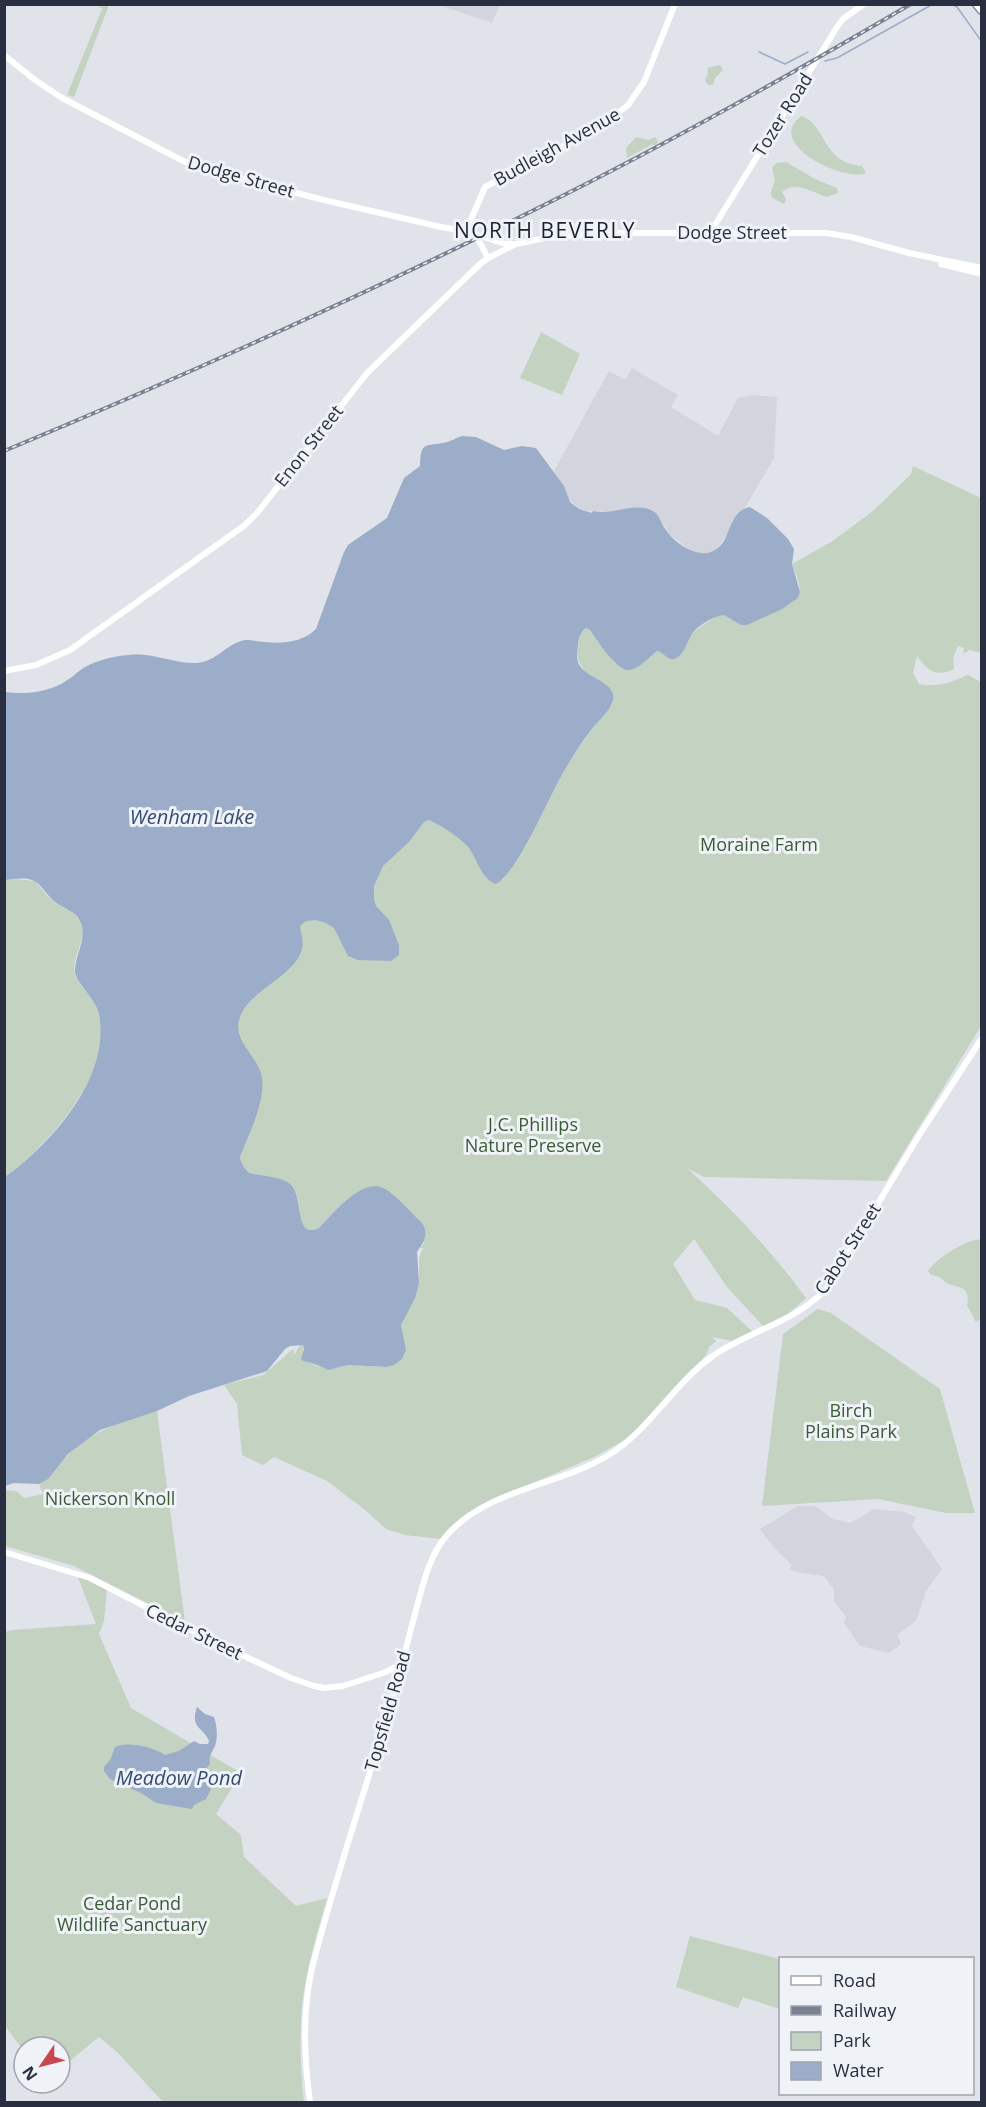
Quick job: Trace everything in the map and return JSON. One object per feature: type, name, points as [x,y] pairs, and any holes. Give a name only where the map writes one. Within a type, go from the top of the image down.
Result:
[{"type":"highway","points":[[977,4],[981,10]]},
{"type":"main road","name":"Budleigh Avenue","points":[[466,231],[485,187],[603,124],[628,105],[645,82],[675,4]]},
{"type":"main road","name":"Tozer Road","points":[[710,233],[837,27],[843,19],[864,4]]},
{"type":"main road","name":"Dodge Street","points":[[4,55],[60,97],[193,166],[324,200],[466,231],[505,244],[607,232],[837,234],[981,274]]},
{"type":"main road","points":[[466,231],[479,241],[488,258]]},
{"type":"main road","points":[[485,237],[494,248],[495,254]]},
{"type":"main road","name":"Enon Street","points":[[4,671],[26,668],[70,650],[252,518],[367,373],[488,258],[516,244]]},
{"type":"main road","name":"Dodge Street","points":[[909,253],[981,268]]},
{"type":"main road","name":"Cabot Street","points":[[637,1434],[681,1383],[703,1364],[725,1348],[798,1313],[827,1288],[981,1038]]},
{"type":"main road","name":"Topsfield Road","points":[[310,2103],[305,2049],[309,1984],[323,1926],[398,1679],[426,1574],[435,1553],[448,1534],[480,1509],[605,1457],[637,1434]]},
{"type":"main road","name":"Cedar Street","points":[[4,1552],[90,1578],[238,1654],[314,1686],[324,1688],[343,1686],[386,1672],[401,1664]]},
{"type":"main road","points":[[386,1672],[398,1679]]},
{"type":"shaded area","points":[[500,4],[492,23],[439,5]]},
{"type":"shaded area","points":[[632,368],[678,395],[671,407],[718,436],[738,398],[752,395],[777,397],[774,458],[738,520],[716,550],[704,555],[693,552],[670,535],[657,514],[579,509],[568,498],[554,471],[609,371],[625,380]]},
{"type":"shaded area","points":[[798,1506],[815,1506],[833,1519],[850,1523],[874,1509],[904,1512],[916,1517],[912,1526],[942,1569],[926,1591],[916,1621],[897,1635],[901,1644],[889,1653],[860,1646],[844,1623],[846,1617],[834,1601],[834,1590],[824,1576],[789,1569],[792,1565],[775,1549],[760,1529]]},
{"type":"green space","points":[[97,5],[109,5],[74,97],[67,95],[102,9]]},
{"type":"green space","points":[[720,65],[723,70],[715,78],[713,85],[708,85],[705,80],[708,74],[707,68]]},
{"type":"green space","points":[[801,116],[816,127],[839,158],[862,166],[866,172],[853,174],[839,171],[810,157],[799,148],[792,137],[792,126]]},
{"type":"green space","points":[[636,137],[648,140],[655,137],[658,141],[656,145],[651,145],[627,158],[626,148]]},
{"type":"green space","points":[[786,162],[815,179],[837,188],[838,193],[827,197],[804,188],[793,187],[782,192],[786,199],[784,204],[772,198],[771,192],[775,180],[772,168],[776,163]]},
{"type":"green space","points":[[541,332],[580,354],[562,395],[520,378]]},
{"type":"green space","points":[[913,466],[981,498],[981,653],[970,650],[963,654],[964,648],[958,646],[953,658],[954,669],[942,673],[928,669],[917,656],[913,673],[919,684],[926,685],[944,684],[968,675],[981,682],[981,1026],[886,1181],[704,1177],[687,1168],[750,1230],[806,1298],[785,1317],[764,1327],[727,1287],[694,1239],[673,1264],[695,1300],[727,1308],[753,1332],[732,1341],[712,1337],[716,1341],[709,1347],[706,1355],[630,1437],[594,1457],[464,1515],[441,1539],[405,1535],[386,1529],[327,1481],[274,1457],[263,1465],[242,1455],[237,1404],[224,1385],[263,1375],[293,1349],[294,1355],[303,1344],[303,1361],[309,1361],[316,1366],[386,1367],[403,1338],[401,1325],[419,1283],[419,1257],[423,1248],[420,1248],[424,1243],[380,1187],[362,1190],[339,1207],[319,1228],[311,1230],[303,1223],[296,1194],[289,1184],[278,1179],[248,1173],[241,1164],[240,1157],[259,1107],[262,1083],[240,1059],[236,1020],[292,921],[369,917],[374,873],[410,841],[424,822],[429,819],[468,847],[483,872],[503,880],[564,770],[613,702],[606,684],[588,673],[578,660],[579,640],[586,628],[590,630],[615,663],[630,670],[657,651],[670,659],[679,656],[694,631],[717,616],[724,614],[741,625],[747,625],[768,615],[793,601],[800,592],[792,564],[831,542],[873,511],[911,474]]},
{"type":"green space","points":[[4,880],[35,881],[51,899],[79,920],[82,934],[74,971],[96,1006],[101,1034],[98,1058],[75,1104],[40,1146],[5,1177]]},
{"type":"green space","points":[[981,1239],[981,1318],[976,1322],[967,1305],[968,1297],[964,1289],[931,1275],[928,1271],[952,1250]]},
{"type":"green space","name":"Birch Plains Park","points":[[818,1309],[831,1313],[940,1389],[975,1513],[946,1513],[878,1499],[762,1506],[783,1334]]},
{"type":"green space","name":"Nickerson Knoll","points":[[157,1411],[185,1622],[74,1566],[5,1546],[4,1490],[16,1491],[24,1498],[43,1494],[39,1484],[88,1438],[133,1418]]},
{"type":"green space","name":"Cedar Pond Wildlife Sanctuary","points":[[77,1575],[107,1589],[104,1621],[99,1634],[131,1708],[241,1773],[216,1814],[241,1835],[244,1857],[296,1906],[327,1898],[310,1959],[303,1997],[300,2050],[304,2102],[163,2102],[118,2053],[99,2037],[72,2059],[72,2035],[12,2035],[5,2026],[5,1632],[96,1624]]},
{"type":"green space","points":[[690,1936],[779,1959],[779,2009],[743,1997],[738,2008],[676,1987]]},
{"type":"water","name":"Wenham Lake","points":[[462,436],[476,437],[504,450],[522,446],[536,448],[564,486],[570,502],[579,509],[592,513],[593,511],[608,512],[638,507],[646,508],[657,515],[664,528],[675,540],[700,553],[707,553],[719,547],[737,515],[750,507],[767,518],[788,539],[794,549],[792,564],[800,592],[798,598],[782,609],[747,625],[741,625],[724,615],[712,619],[694,631],[677,658],[670,659],[657,651],[641,665],[630,670],[613,661],[590,630],[586,628],[578,641],[578,662],[586,672],[610,688],[613,694],[612,704],[570,760],[523,850],[505,877],[496,884],[491,881],[483,873],[464,843],[434,822],[429,820],[424,822],[410,841],[383,866],[374,886],[376,906],[389,920],[399,945],[399,955],[391,961],[358,960],[348,956],[334,928],[316,920],[306,921],[300,926],[303,946],[298,959],[243,1010],[238,1028],[240,1036],[260,1070],[262,1078],[261,1098],[240,1157],[249,1173],[276,1178],[290,1184],[297,1198],[302,1223],[311,1230],[319,1228],[348,1199],[366,1188],[375,1186],[393,1195],[424,1227],[425,1238],[417,1252],[419,1283],[415,1298],[401,1325],[406,1350],[402,1359],[386,1367],[348,1365],[328,1370],[301,1359],[303,1345],[290,1346],[267,1371],[189,1396],[157,1411],[100,1430],[68,1454],[48,1479],[39,1484],[14,1483],[5,1486],[5,1177],[41,1146],[74,1106],[87,1084],[96,1061],[100,1038],[97,1008],[78,980],[75,971],[83,933],[80,921],[32,880],[18,878],[5,880],[5,692],[29,693],[52,688],[90,665],[118,656],[146,655],[197,663],[204,662],[233,644],[246,640],[272,643],[305,637],[316,629],[348,545],[387,518],[404,478],[420,466],[422,449]]},
{"type":"water","name":"Meadow Pond","points":[[197,1707],[205,1714],[214,1717],[217,1735],[210,1764],[205,1770],[211,1789],[206,1799],[194,1805],[192,1809],[156,1803],[141,1793],[110,1779],[104,1767],[110,1760],[115,1747],[140,1746],[165,1755],[179,1751],[194,1741],[208,1744],[209,1741],[196,1723]]},
{"type":"waterway","points":[[825,61],[837,58],[933,4]]},
{"type":"waterway","points":[[952,4],[957,7],[982,42]]},
{"type":"waterway","points":[[759,52],[785,64],[808,52]]},
{"type":"railway","points":[[4,451],[139,394],[471,241],[678,135],[911,4]]},
{"type":"district","name":"NORTH BEVERLY","points":[[545,231]]},
{"type":"park label","name":"Moraine Farm","points":[[759,845]]},
{"type":"park label","name":"J.C. Phillips Nature Preserve","points":[[533,1135]]}]
